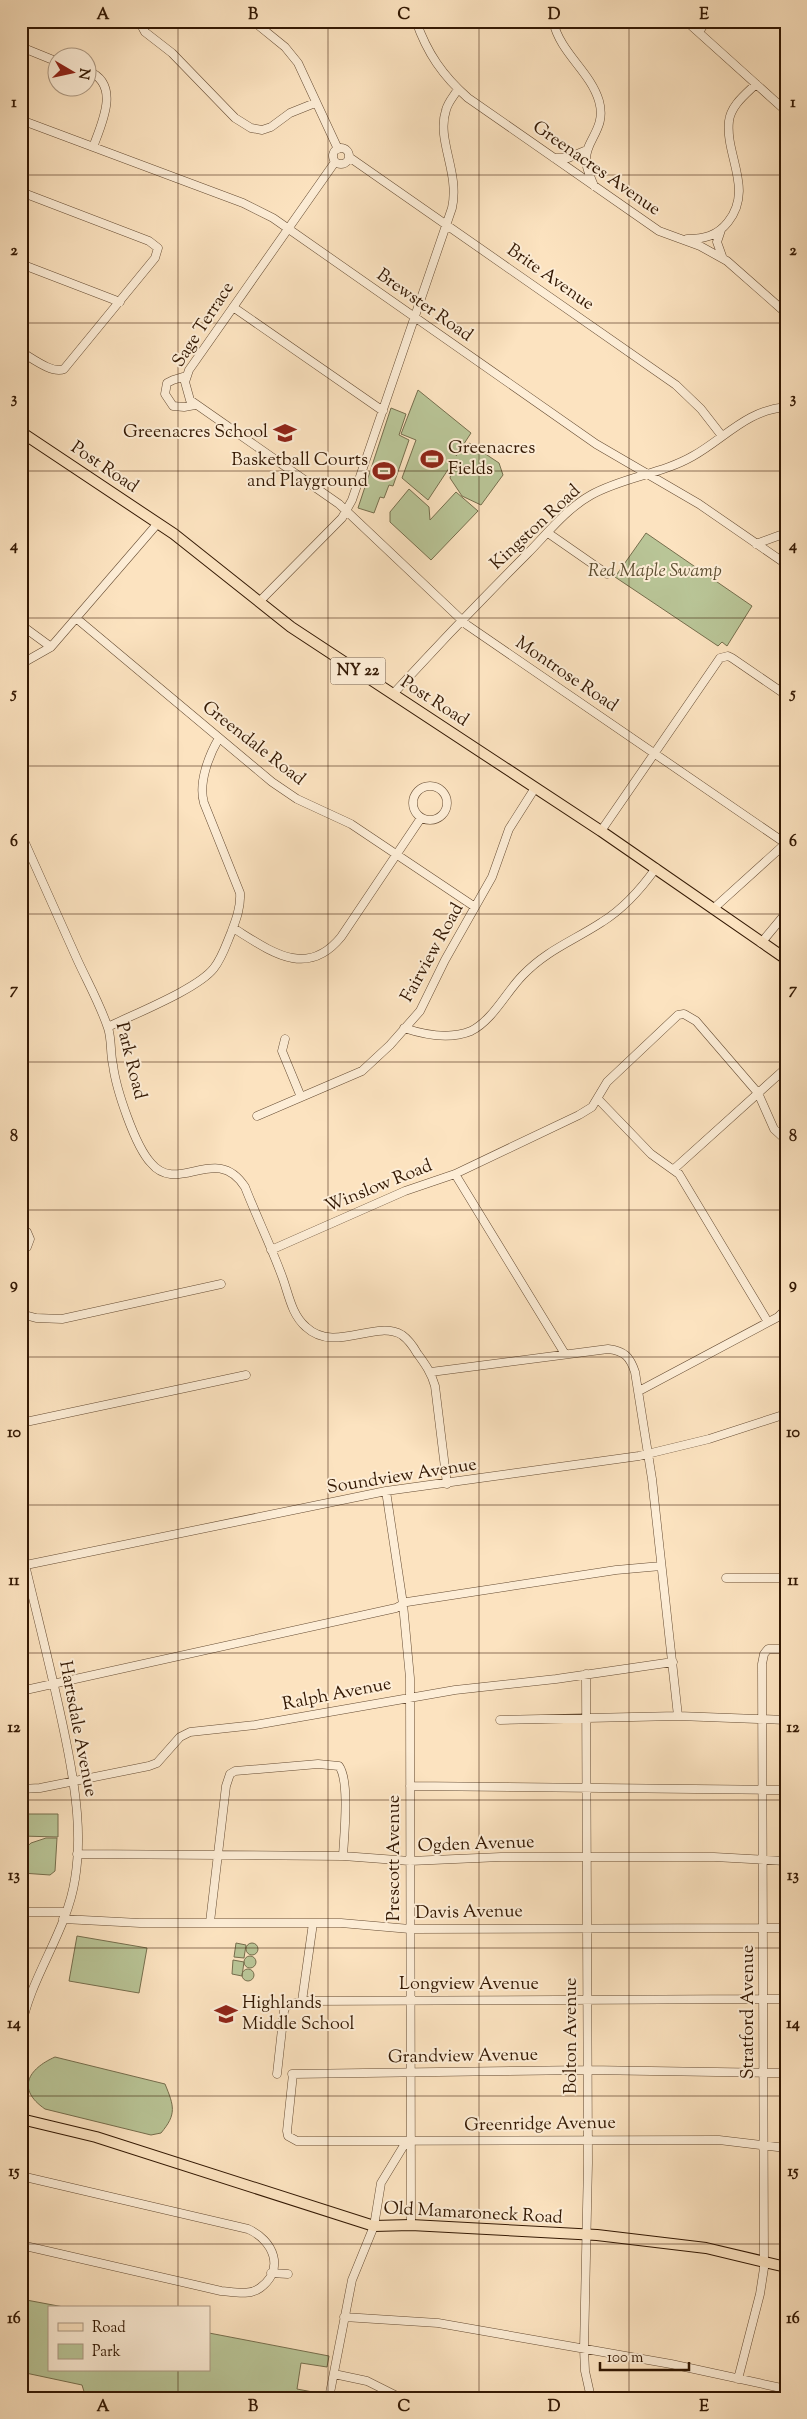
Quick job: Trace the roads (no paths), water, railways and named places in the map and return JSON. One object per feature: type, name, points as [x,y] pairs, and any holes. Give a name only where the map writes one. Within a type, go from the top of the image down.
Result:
[{"type":"main road","name":"Post Road","points":[[21,432],[158,523],[291,627],[601,831],[712,909]]},
{"type":"main road","name":"NY 22","points":[[712,909],[786,959]]},
{"type":"main road","name":"Old Mamaroneck Road","points":[[21,2119],[96,2138],[374,2226],[411,2225],[587,2235],[706,2248],[786,2267]]},
{"type":"street","points":[[139,21],[142,29],[178,58],[235,118],[251,128],[262,130],[271,127],[290,114],[315,102]]},
{"type":"street","name":"Brite Avenue","points":[[253,21],[285,47],[303,72],[338,149],[344,149],[349,157],[676,384],[702,409],[722,436]]},
{"type":"street","name":"Greenacres Avenue","points":[[416,21],[436,63],[449,81],[458,89],[553,158],[659,231],[700,246],[723,258],[786,313]]},
{"type":"street","points":[[553,21],[562,45],[591,85],[599,102],[599,124],[587,150],[587,168],[594,186]]},
{"type":"street","points":[[686,21],[786,111]]},
{"type":"street","points":[[699,32],[706,21]]},
{"type":"street","points":[[21,47],[48,58]]},
{"type":"street","points":[[93,147],[106,111],[107,98],[102,81],[98,78]]},
{"type":"street","points":[[723,258],[718,248],[718,236],[720,230],[733,214],[740,198],[729,128],[731,114],[738,102],[756,84]]},
{"type":"street","points":[[259,602],[342,518],[356,490],[454,201],[455,185],[444,134],[444,121],[448,106],[458,89]]},
{"type":"street","name":"Brewster Road","points":[[21,120],[243,203],[288,228],[596,444],[699,504],[786,564]]},
{"type":"street","points":[[338,149],[333,154],[335,162],[342,164],[347,162],[349,157]]},
{"type":"street","points":[[553,158],[568,158],[587,150]]},
{"type":"street","name":"Sage Terrace","points":[[195,405],[188,395],[186,376],[335,162]]},
{"type":"street","points":[[21,192],[149,240],[158,248],[155,258],[62,370],[50,368],[21,352]]},
{"type":"street","points":[[680,239],[702,238],[720,230]]},
{"type":"street","points":[[21,264],[120,302]]},
{"type":"street","points":[[233,307],[383,411]]},
{"type":"street","points":[[186,376],[168,383],[165,394],[173,406],[195,405],[346,510]]},
{"type":"street","name":"Kingston Road","points":[[393,694],[579,503],[591,495],[693,456],[750,417],[767,410],[786,407]]},
{"type":"street","name":"Montrose Road","points":[[346,510],[462,621],[785,843]]},
{"type":"street","points":[[21,664],[51,647],[158,523]]},
{"type":"street","points":[[548,533],[607,574]]},
{"type":"street","points":[[756,544],[786,533]]},
{"type":"street","name":"Greendale Road","points":[[76,618],[284,790],[351,824],[476,907]]},
{"type":"street","points":[[21,625],[51,647]]},
{"type":"street","points":[[601,831],[716,662],[725,656],[732,658],[786,695]]},
{"type":"street","points":[[108,1027],[188,987],[209,973],[220,959],[233,928],[240,905],[240,893],[204,803],[202,792],[205,773],[219,738]]},
{"type":"street","points":[[426,787],[436,788],[446,799],[445,810],[438,818],[433,820],[421,818],[413,807],[415,795],[426,787]]},
{"type":"street","name":"Fairview Road","points":[[257,1116],[362,1071],[420,1011],[445,960],[492,877],[509,829],[536,788]]},
{"type":"street","points":[[233,928],[279,956],[305,959],[323,954],[341,937],[421,818]]},
{"type":"street","name":"Park Road","points":[[21,834],[108,1027],[115,1079],[131,1124],[150,1163],[161,1171],[173,1175],[210,1167],[225,1170],[238,1178],[245,1188],[271,1250]]},
{"type":"street","points":[[712,909],[785,843]]},
{"type":"street","points":[[404,1028],[427,1035],[444,1036],[475,1029],[486,1019],[521,976],[541,958],[614,914],[656,868]]},
{"type":"street","points":[[761,943],[786,913]]},
{"type":"street","name":"Winslow Road","points":[[271,1250],[404,1191],[455,1174],[579,1115],[592,1107],[607,1082],[678,1016],[684,1014],[696,1021],[758,1093]]},
{"type":"street","points":[[285,1039],[282,1051],[301,1098]]},
{"type":"street","points":[[674,1169],[786,1068]]},
{"type":"street","points":[[758,1093],[774,1130],[786,1140]]},
{"type":"street","points":[[598,1098],[651,1154],[674,1169],[768,1322]]},
{"type":"street","points":[[455,1174],[565,1354]]},
{"type":"street","points":[[21,1228],[27,1232],[30,1239],[26,1247],[21,1249]]},
{"type":"street","points":[[271,1250],[291,1303],[306,1328],[330,1338],[395,1332],[408,1340],[431,1372],[436,1395],[447,1484]]},
{"type":"street","points":[[21,1314],[36,1318],[62,1319],[221,1284]]},
{"type":"street","points":[[639,1391],[768,1322],[786,1309]]},
{"type":"street","points":[[431,1372],[608,1349],[624,1353],[630,1359],[639,1391],[678,1716]]},
{"type":"street","points":[[21,1423],[246,1375]]},
{"type":"street","name":"Soundview Avenue","points":[[23,1566],[386,1491],[447,1484],[647,1454],[709,1439],[786,1414]]},
{"type":"street","name":"Prescott Avenue","points":[[386,1491],[403,1604],[410,1697],[411,2072],[409,2142],[411,2225]]},
{"type":"street","name":"Hartsdale Avenue","points":[[21,1548],[23,1566],[54,1683],[74,1781],[77,1854],[75,1880],[65,1916],[22,2025]]},
{"type":"street","points":[[21,1691],[396,1608],[403,1604],[432,1597],[616,1570],[661,1566]]},
{"type":"street","points":[[726,1578],[786,1578]]},
{"type":"street","name":"Stratford Avenue","points":[[738,2379],[760,2294],[764,2261],[764,1720],[762,1664],[764,1654],[768,1649],[786,1649]]},
{"type":"street","name":"Ralph Avenue","points":[[21,1789],[40,1788],[158,1763],[180,1737],[190,1732],[255,1725],[354,1709],[410,1697],[673,1662]]},
{"type":"street","name":"Bolton Avenue","points":[[586,1674],[588,2140],[584,2349],[585,2371],[591,2398]]},
{"type":"street","points":[[500,1720],[678,1716],[786,1720]]},
{"type":"street","points":[[210,1922],[217,1855],[229,1777],[234,1771],[318,1764],[339,1766],[343,1774],[344,1786],[343,1856]]},
{"type":"street","points":[[410,1786],[786,1790]]},
{"type":"street","name":"Ogden Avenue","points":[[77,1854],[343,1856],[410,1861],[501,1857],[714,1857],[764,1862],[786,1861]]},
{"type":"street","name":"Davis Avenue","points":[[21,1912],[140,1923],[313,1923],[410,1929],[786,1928]]},
{"type":"street","points":[[277,2074],[284,2011],[286,2006],[302,2001],[313,1923]]},
{"type":"street","name":"Longview Avenue","points":[[302,2001],[786,2000]]},
{"type":"street","name":"Grandview Avenue","points":[[293,2140],[288,2136],[287,2131],[292,2074],[587,2070],[786,2073]]},
{"type":"street","name":"Greenridge Avenue","points":[[293,2140],[409,2142],[719,2140],[786,2148]]},
{"type":"street","points":[[329,2398],[352,2280],[374,2226],[381,2183],[409,2142]]},
{"type":"street","points":[[21,2176],[248,2229],[260,2234],[272,2250],[274,2261],[271,2273],[260,2288],[250,2292],[221,2291],[21,2245]]},
{"type":"street","points":[[271,2273],[288,2274]]},
{"type":"street","points":[[344,2318],[438,2323],[671,2364],[784,2388],[779,2398]]},
{"type":"street","points":[[334,2374],[367,2381],[399,2397],[423,2398]]},
{"type":"place","name":"Greenacres School","points":[[285,433]]},
{"type":"place","name":"Greenacres Fields","points":[[432,459]]},
{"type":"place","name":"Basketball Courts and Playground","points":[[384,471]]},
{"type":"place","name":"Highlands Middle School","points":[[226,2014]]},
{"type":"park label","name":"Red Maple Swamp","points":[[655,572]]}]
